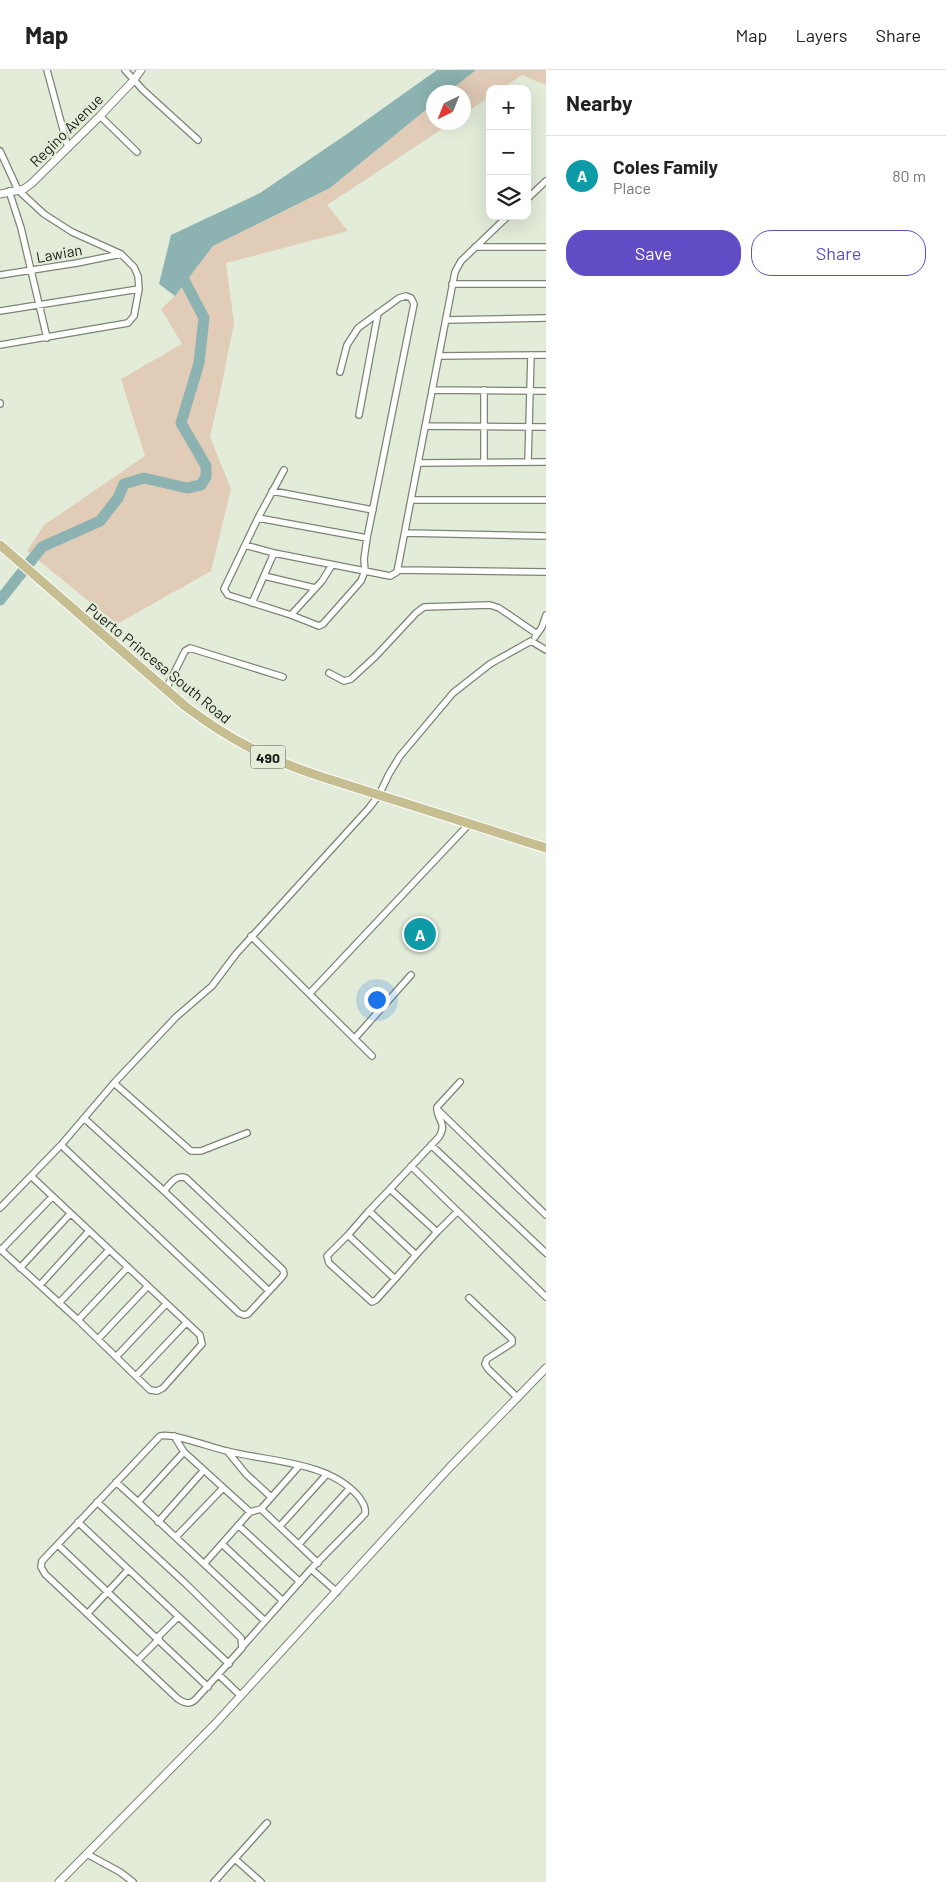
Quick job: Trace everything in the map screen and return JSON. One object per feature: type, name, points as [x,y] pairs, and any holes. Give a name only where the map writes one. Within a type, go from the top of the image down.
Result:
[{"type":"main road","name":"Puerto Princesa South Road","points":[[0,546],[166,689],[207,722],[244,746],[286,765],[546,848]]},
{"type":"street","points":[[47,70],[68,148]]},
{"type":"street","points":[[125,70],[134,81],[198,140]]},
{"type":"street","name":"Regino Avenue","points":[[0,194],[28,186],[100,116],[134,81],[141,70]]},
{"type":"street","points":[[100,116],[137,152]]},
{"type":"street","points":[[0,151],[18,190],[44,214],[62,226],[121,254],[137,272],[139,289],[134,316],[128,323],[0,345]]},
{"type":"street","points":[[531,195],[546,182]]},
{"type":"street","points":[[9,191],[32,270],[47,338]]},
{"type":"street","points":[[245,545],[332,565],[390,576],[396,574],[399,570],[452,284],[457,267],[475,246],[504,220]]},
{"type":"street","points":[[475,246],[546,247]]},
{"type":"street","name":"Lawian","points":[[0,275],[121,254]]},
{"type":"street","points":[[452,284],[546,284]]},
{"type":"street","points":[[0,311],[139,289]]},
{"type":"street","points":[[284,470],[258,518],[224,590],[228,595],[291,615],[316,626],[321,626],[357,585],[365,571],[364,559],[367,538],[414,302],[409,296],[399,298],[358,328],[351,336],[347,345],[340,372]]},
{"type":"street","points":[[359,415],[378,313]]},
{"type":"street","points":[[446,320],[546,318]]},
{"type":"street","points":[[528,462],[531,355]]},
{"type":"street","points":[[439,356],[546,355]]},
{"type":"street","points":[[432,390],[546,391]]},
{"type":"street","points":[[484,390],[484,462]]},
{"type":"street","points":[[425,426],[546,427]]},
{"type":"street","points":[[419,463],[546,462]]},
{"type":"street","points":[[272,491],[373,510]]},
{"type":"street","points":[[412,500],[546,500]]},
{"type":"street","points":[[258,518],[367,538]]},
{"type":"street","points":[[406,533],[546,536]]},
{"type":"street","points":[[252,603],[274,553]]},
{"type":"street","points":[[291,615],[325,578],[332,565]]},
{"type":"street","points":[[399,570],[546,572]]},
{"type":"street","points":[[264,576],[315,588]]},
{"type":"street","points":[[329,673],[344,681],[351,679],[424,607],[490,605],[499,608],[537,634]]},
{"type":"street","points":[[0,1208],[61,1145],[114,1083],[176,1017],[212,986],[236,954],[369,808],[379,795],[388,774],[400,756],[453,693],[483,669],[532,640],[546,618]]},
{"type":"street","points":[[532,640],[546,650]]},
{"type":"street","points":[[166,689],[185,651],[190,648],[283,677]]},
{"type":"street","points":[[310,993],[470,823]]},
{"type":"street","points":[[252,936],[372,1056]]},
{"type":"street","points":[[355,1038],[411,975]]},
{"type":"street","points":[[436,1109],[460,1082]]},
{"type":"street","points":[[114,1083],[191,1151],[201,1151],[247,1133]]},
{"type":"street","points":[[436,1109],[442,1128],[441,1133],[348,1235],[328,1254],[327,1258],[329,1263],[372,1302],[376,1300],[457,1212]]},
{"type":"street","points":[[436,1109],[546,1215]]},
{"type":"street","points":[[85,1118],[269,1291]]},
{"type":"street","points":[[61,1145],[242,1314],[248,1314],[283,1276],[282,1268],[186,1178],[177,1177],[164,1191]]},
{"type":"street","points":[[431,1146],[546,1253]]},
{"type":"street","points":[[411,1166],[546,1297]]},
{"type":"street","points":[[31,1176],[88,1232],[110,1250],[200,1335],[202,1344],[163,1388],[157,1391],[150,1390],[78,1320],[1,1250],[52,1197]]},
{"type":"street","points":[[390,1189],[437,1232]]},
{"type":"street","points":[[369,1212],[416,1255]]},
{"type":"street","points":[[20,1268],[70,1214]]},
{"type":"street","points":[[40,1286],[88,1232]]},
{"type":"street","points":[[348,1235],[395,1279]]},
{"type":"street","points":[[59,1303],[110,1250]]},
{"type":"street","points":[[78,1320],[128,1268]]},
{"type":"street","points":[[98,1339],[148,1286]]},
{"type":"street","points":[[470,1298],[512,1338],[512,1343],[487,1359],[485,1364],[518,1398]]},
{"type":"street","points":[[116,1357],[166,1304]]},
{"type":"street","points":[[136,1376],[186,1323]]},
{"type":"street","points":[[59,1882],[241,1696],[450,1467],[546,1368]]},
{"type":"street","points":[[164,1434],[228,1452],[299,1466],[327,1474],[350,1488],[363,1503],[366,1511],[311,1569],[208,1687],[193,1702],[184,1703],[42,1570],[41,1564],[157,1438],[164,1434]]},
{"type":"street","points":[[174,1436],[184,1452],[250,1512]]},
{"type":"street","points":[[138,1502],[184,1452]]},
{"type":"street","points":[[228,1452],[246,1474],[271,1497]]},
{"type":"street","points":[[204,1564],[250,1512],[261,1509],[299,1466]]},
{"type":"street","points":[[158,1522],[204,1470]]},
{"type":"street","points":[[280,1526],[327,1474]]},
{"type":"street","points":[[116,1482],[265,1621]]},
{"type":"street","points":[[176,1537],[223,1488]]},
{"type":"street","points":[[299,1544],[350,1488]]},
{"type":"street","points":[[97,1502],[239,1635],[243,1646]]},
{"type":"street","points":[[261,1509],[318,1563]]},
{"type":"street","points":[[78,1522],[229,1664]]},
{"type":"street","points":[[238,1525],[300,1582]]},
{"type":"street","points":[[58,1544],[208,1687]]},
{"type":"street","points":[[222,1544],[283,1601]]},
{"type":"street","points":[[311,1569],[337,1592]]},
{"type":"street","points":[[88,1613],[128,1570]]},
{"type":"street","points":[[137,1660],[178,1617]]},
{"type":"street","points":[[219,1675],[241,1696]]},
{"type":"street","points":[[214,1882],[267,1823]]},
{"type":"street","points":[[87,1854],[120,1872],[133,1882]]},
{"type":"street","points":[[235,1859],[261,1882]]},
{"type":"shaded area","points":[[476,70],[546,70],[546,85],[522,75],[507,85],[486,85],[486,99],[471,109],[471,85],[457,85]]},
{"type":"shaded area","points":[[426,110],[426,130],[440,130],[327,205],[348,231],[226,263],[234,323],[210,437],[231,489],[211,571],[117,624],[27,551],[44,525],[145,456],[121,379],[182,344],[161,309],[175,296],[213,246],[330,188]]},
{"type":"water","points":[[437,70],[476,70],[457,85],[426,85],[426,110],[330,188],[213,246],[175,296],[159,284],[171,235],[260,193]]},
{"type":"waterway","points":[[0,600],[42,547],[100,521],[118,498],[124,484],[144,478],[187,488],[201,485],[206,477],[206,466],[181,423],[199,363],[204,318],[178,268]]},
{"type":"place","name":"Coles Family","points":[[420,934]]}]
